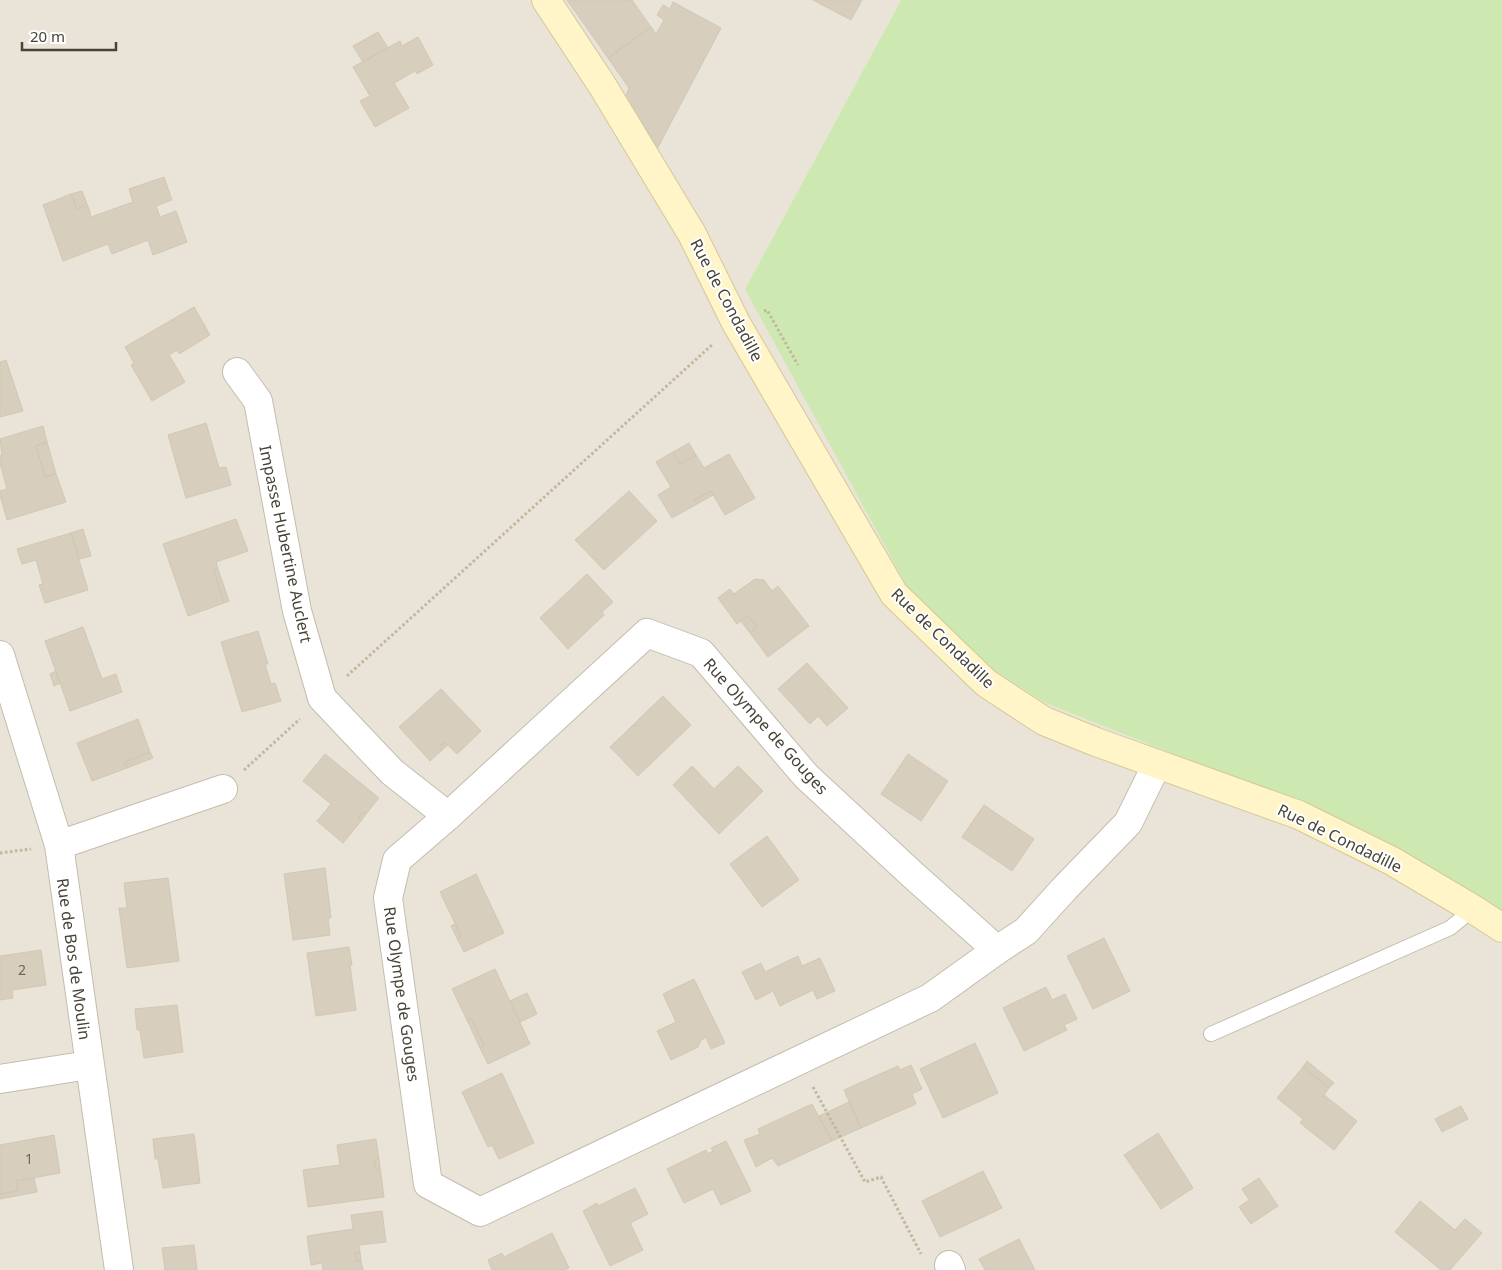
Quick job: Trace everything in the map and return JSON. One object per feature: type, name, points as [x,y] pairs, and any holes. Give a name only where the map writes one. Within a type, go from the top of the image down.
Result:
[{"type":"street","name":"Rue de Condadille","points":[[546,0],[602,85],[692,234],[736,323],[894,594],[986,683],[1044,721],[1096,742],[1299,815],[1392,861],[1474,909],[1502,928]]},
{"type":"street","name":"Impasse Hubertine Auclert","points":[[236,372],[258,401],[297,611],[322,698],[392,772],[448,816]]},
{"type":"street","name":"Rue Olympe de Gouges","points":[[997,950],[806,776],[701,653],[647,632],[448,816],[397,860],[388,898],[428,1184],[480,1212],[930,998],[1026,931],[1128,823],[1157,764]]},
{"type":"street","name":"Rue de Bos de Moulin","points":[[0,655],[58,845],[119,1270]]},
{"type":"street","points":[[58,845],[224,789]]},
{"type":"street","points":[[0,1080],[89,1066]]},
{"type":"lane","points":[[1211,1034],[1450,928],[1474,909]]},
{"type":"path","points":[[224,789],[736,323],[767,310],[799,367]]},
{"type":"path","points":[[798,1061],[865,1182],[881,1177],[942,1266]]},
{"type":"shaded area","points":[[0,0],[901,0],[745,289],[982,663],[1045,703],[1305,806],[1469,889],[1502,911],[1502,1270],[0,1270]]},
{"type":"green space","points":[[901,0],[1502,0],[1502,911],[1469,889],[1305,806],[1045,703],[982,663],[914,599],[745,289]]},
{"type":"building","points":[[567,0],[632,0],[651,27],[608,58]]},
{"type":"building","points":[[813,0],[862,0],[851,20]]},
{"type":"building","points":[[673,2],[721,28],[657,149],[624,100],[629,88],[608,58],[651,27],[656,34],[664,20],[657,15],[663,5],[670,9]]},
{"type":"building","points":[[378,32],[388,48],[363,62],[353,46]]},
{"type":"building","points":[[418,37],[433,65],[417,74],[415,71],[394,83],[409,108],[375,127],[360,101],[370,96],[353,67],[400,41],[402,46]]},
{"type":"building","points":[[164,177],[172,200],[156,206],[160,217],[176,211],[187,242],[153,255],[148,240],[112,254],[108,244],[63,261],[43,205],[71,194],[77,209],[83,206],[89,209],[91,217],[133,202],[129,189]]},
{"type":"building","points":[[82,191],[89,209],[83,206],[77,209],[71,194]]},
{"type":"building","points":[[194,307],[210,335],[179,354],[177,350],[169,355],[185,382],[152,401],[131,365],[134,363],[125,347]]},
{"type":"building","points":[[6,360],[23,411],[0,417],[0,362]]},
{"type":"building","points":[[206,423],[219,468],[226,467],[231,485],[186,498],[168,435]]},
{"type":"building","points":[[43,426],[47,442],[36,446],[45,477],[56,474],[66,502],[7,520],[0,495],[0,491],[7,489],[0,463],[0,456],[2,455],[0,439]]},
{"type":"building","points":[[47,442],[56,474],[45,477],[36,446]]},
{"type":"building","points":[[689,443],[696,455],[680,464],[673,452]]},
{"type":"building","points":[[673,452],[680,464],[696,455],[704,468],[729,454],[755,498],[725,515],[711,491],[694,500],[697,504],[672,518],[658,495],[671,487],[656,462]]},
{"type":"building","points":[[629,491],[657,521],[604,570],[575,540]]},
{"type":"building","points":[[711,491],[713,495],[697,504],[694,500]]},
{"type":"building","points":[[236,519],[248,551],[216,562],[218,569],[214,571],[224,603],[188,616],[163,544]]},
{"type":"building","points":[[83,529],[91,556],[79,559],[71,533]]},
{"type":"building","points":[[71,533],[88,590],[45,603],[39,585],[43,584],[36,560],[22,564],[17,549]]},
{"type":"building","points":[[218,569],[229,601],[224,603],[214,571]]},
{"type":"building","points":[[587,574],[613,602],[602,612],[604,615],[568,649],[540,618]]},
{"type":"building","points":[[755,579],[764,580],[772,591],[778,586],[809,626],[768,657],[750,633],[757,627],[748,616],[737,624],[718,598],[730,589],[734,594]]},
{"type":"building","points":[[748,616],[757,627],[750,633],[741,621]]},
{"type":"building","points":[[83,627],[102,679],[116,674],[122,692],[70,711],[45,641]]},
{"type":"building","points":[[258,631],[268,664],[265,664],[271,684],[275,683],[281,701],[242,712],[221,642]]},
{"type":"building","points":[[807,663],[848,708],[827,726],[818,716],[810,724],[778,689]]},
{"type":"building","points":[[56,671],[60,683],[54,686],[50,674]]},
{"type":"building","points":[[441,689],[481,731],[457,754],[445,742],[439,747],[442,750],[430,761],[399,727]]},
{"type":"building","points":[[663,696],[691,725],[638,776],[610,747],[632,726],[636,726],[641,721],[639,719]]},
{"type":"building","points":[[138,719],[150,752],[125,762],[127,768],[92,781],[77,743]]},
{"type":"building","points":[[639,719],[641,721],[636,726],[632,726]]},
{"type":"building","points":[[445,742],[448,745],[442,750],[439,747]]},
{"type":"building","points":[[150,752],[153,758],[127,768],[125,762]]},
{"type":"building","points":[[325,754],[379,798],[366,814],[363,812],[358,819],[361,821],[343,843],[317,821],[331,804],[303,781]]},
{"type":"building","points":[[908,754],[948,781],[921,821],[881,794]]},
{"type":"building","points":[[692,766],[714,789],[738,766],[763,791],[719,834],[673,785]]},
{"type":"building","points":[[984,805],[1034,839],[1012,871],[962,837]]},
{"type":"building","points":[[363,812],[366,814],[361,821],[358,819]]},
{"type":"building","points":[[767,836],[799,880],[762,907],[730,864]]},
{"type":"building","points":[[325,868],[331,918],[328,918],[330,935],[293,940],[284,874]]},
{"type":"building","points":[[476,874],[504,933],[464,952],[457,938],[461,936],[440,892]]},
{"type":"building","points":[[168,878],[179,961],[127,968],[119,908],[127,908],[124,883]]},
{"type":"building","points":[[455,924],[461,936],[457,938],[451,926]]},
{"type":"building","points":[[1104,938],[1130,991],[1093,1009],[1067,956]]},
{"type":"building","points":[[349,947],[356,1010],[316,1016],[307,953]]},
{"type":"building","points":[[41,950],[46,985],[12,990],[13,998],[0,1000],[0,956]]},
{"type":"building","points":[[798,956],[802,966],[820,958],[835,991],[817,999],[813,990],[780,1006],[773,991],[756,1000],[742,972],[761,963],[765,972]]},
{"type":"building","points":[[495,969],[530,1044],[488,1064],[480,1048],[484,1046],[471,1018],[467,1020],[452,989]]},
{"type":"building","points":[[694,979],[725,1043],[711,1049],[706,1037],[701,1040],[698,1047],[671,1060],[657,1031],[676,1022],[663,994]]},
{"type":"building","points":[[1046,987],[1052,1000],[1065,994],[1077,1019],[1064,1025],[1067,1030],[1024,1051],[1003,1008]]},
{"type":"building","points":[[527,993],[537,1014],[520,1022],[510,1001]]},
{"type":"building","points":[[177,1005],[183,1052],[144,1058],[140,1030],[137,1030],[135,1009]]},
{"type":"building","points":[[471,1018],[484,1046],[480,1048],[467,1020]]},
{"type":"building","points":[[975,1043],[998,1093],[943,1118],[920,1069]]},
{"type":"building","points":[[1307,1061],[1334,1083],[1329,1088],[1303,1067]]},
{"type":"building","points":[[911,1065],[922,1089],[912,1094],[916,1104],[861,1128],[844,1090],[898,1066],[900,1070]]},
{"type":"building","points":[[1303,1067],[1329,1088],[1324,1095],[1357,1121],[1334,1150],[1300,1123],[1303,1119],[1277,1098]]},
{"type":"building","points":[[502,1073],[534,1143],[499,1159],[492,1145],[488,1147],[462,1092]]},
{"type":"building","points":[[849,1102],[861,1128],[832,1141],[819,1116]]},
{"type":"building","points":[[812,1104],[832,1141],[778,1166],[772,1158],[756,1167],[744,1140],[760,1134],[758,1129]]},
{"type":"building","points":[[1461,1106],[1468,1119],[1442,1132],[1435,1119]]},
{"type":"building","points":[[1158,1133],[1193,1188],[1161,1209],[1124,1155]]},
{"type":"building","points":[[194,1134],[200,1183],[163,1188],[158,1159],[155,1159],[153,1139]]},
{"type":"building","points":[[54,1135],[60,1173],[16,1181],[18,1191],[0,1194],[0,1145]]},
{"type":"building","points":[[376,1139],[379,1159],[374,1160],[375,1168],[380,1168],[384,1197],[308,1207],[303,1170],[340,1165],[337,1145]]},
{"type":"building","points":[[726,1141],[751,1191],[721,1205],[713,1189],[684,1203],[667,1169],[706,1150],[708,1154],[713,1151],[711,1148]]},
{"type":"building","points":[[379,1159],[380,1168],[375,1168],[374,1160]]},
{"type":"building","points":[[983,1171],[1002,1208],[940,1237],[922,1201]]},
{"type":"building","points":[[34,1178],[37,1192],[0,1199],[0,1194],[18,1191],[16,1181]]},
{"type":"building","points":[[1259,1178],[1278,1206],[1251,1224],[1239,1207],[1249,1200],[1242,1189]]},
{"type":"building","points":[[635,1188],[648,1214],[630,1223],[643,1250],[610,1266],[583,1211],[597,1203],[598,1206]]},
{"type":"building","points":[[1420,1201],[1455,1230],[1465,1219],[1482,1233],[1450,1270],[1441,1270],[1395,1232]]},
{"type":"building","points":[[382,1211],[386,1242],[359,1245],[360,1252],[355,1253],[357,1261],[361,1261],[363,1270],[323,1270],[322,1263],[311,1265],[307,1236],[353,1229],[351,1215]]},
{"type":"building","points":[[552,1233],[569,1268],[564,1270],[492,1270],[488,1260],[502,1253],[504,1257]]},
{"type":"building","points":[[1019,1239],[1035,1270],[985,1270],[979,1259]]},
{"type":"building","points":[[194,1245],[197,1270],[165,1270],[162,1248]]},
{"type":"building","points":[[360,1252],[361,1261],[357,1261],[355,1253]]}]
